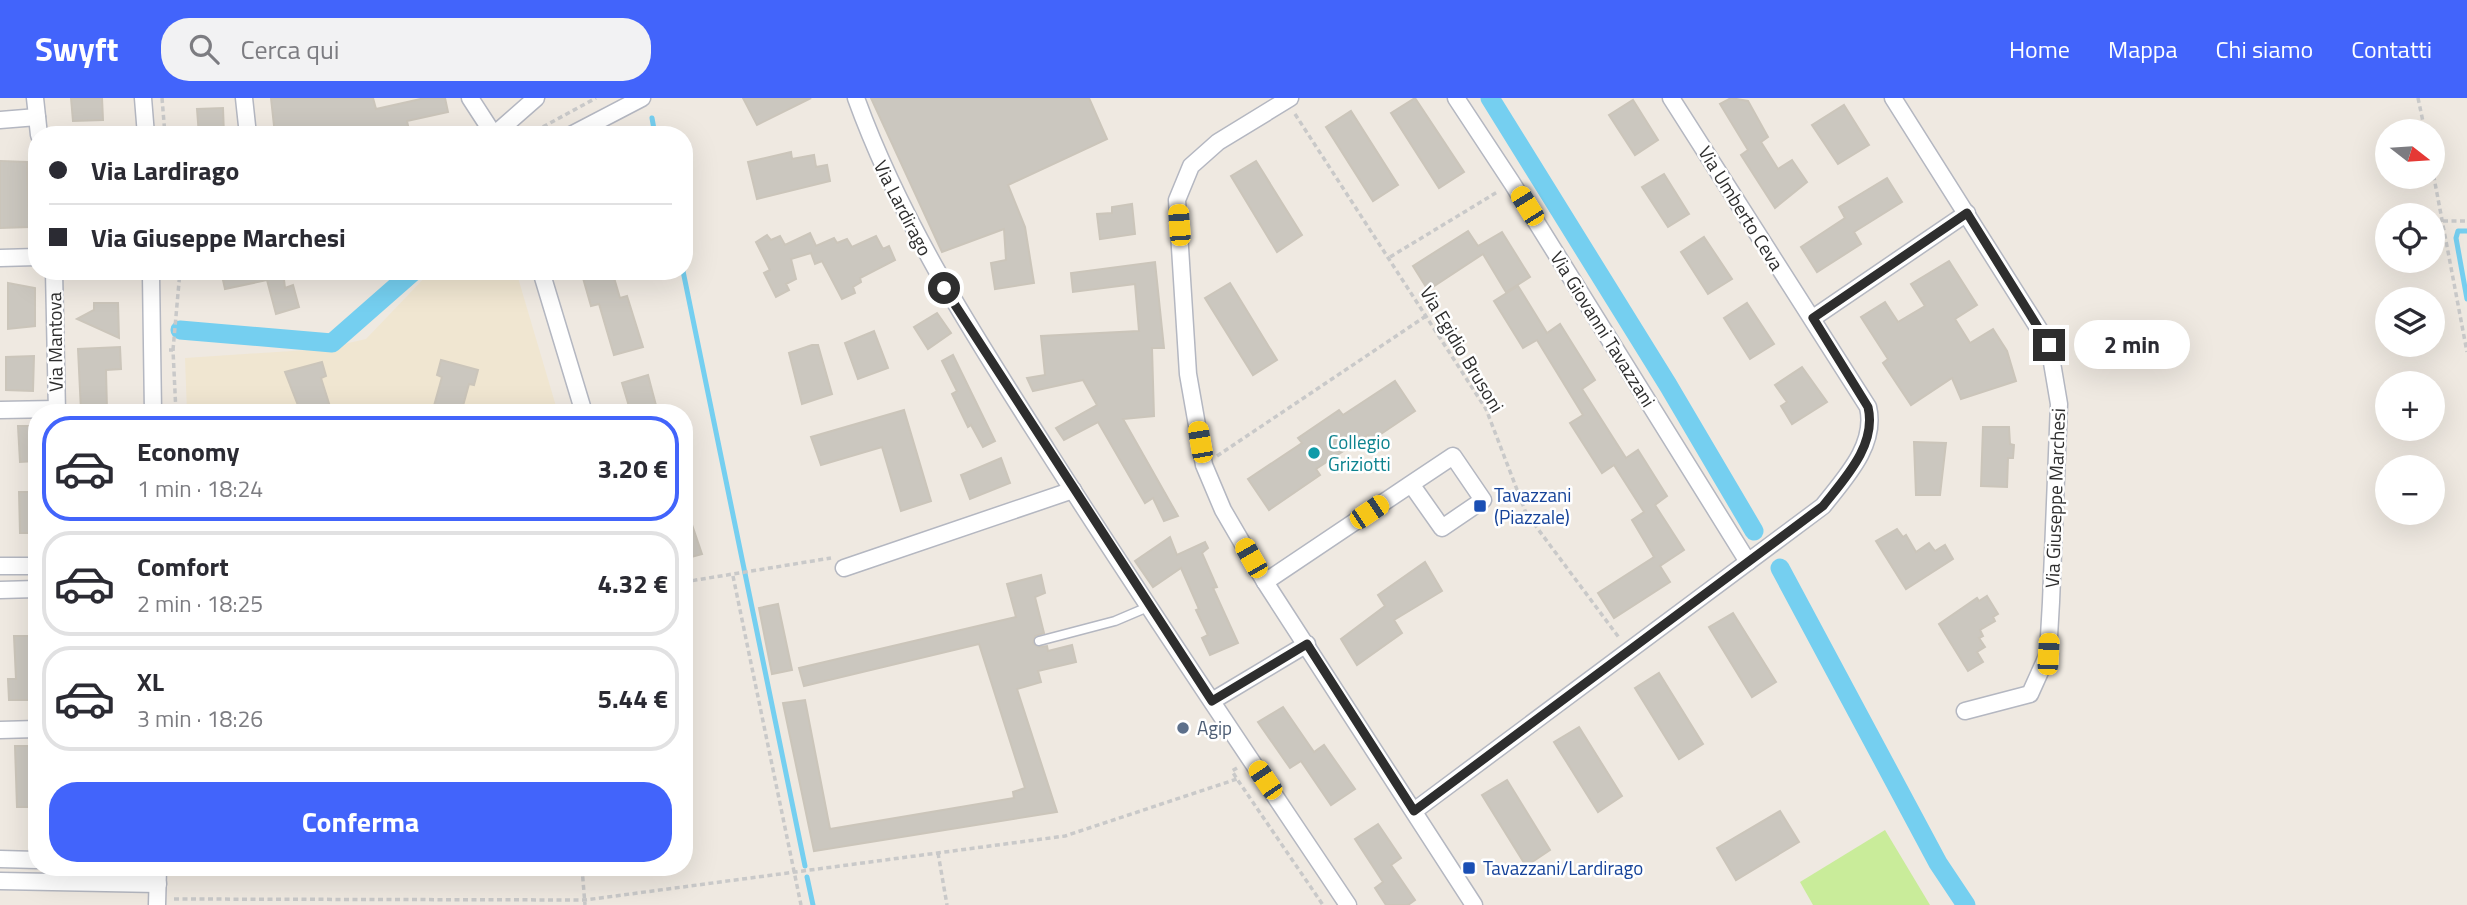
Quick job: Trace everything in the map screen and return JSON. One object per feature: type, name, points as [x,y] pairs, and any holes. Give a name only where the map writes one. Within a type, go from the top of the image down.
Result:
[{"type":"street","points":[[35,98],[38,126]]},
{"type":"street","points":[[143,98],[145,126]]},
{"type":"street","points":[[244,98],[247,126]]},
{"type":"street","points":[[470,98],[488,126]]},
{"type":"street","points":[[504,126],[536,98]]},
{"type":"street","points":[[588,126],[642,98]]},
{"type":"street","name":"Via Lardirago","points":[[856,98],[875,152],[944,288],[1148,607],[1348,905]]},
{"type":"street","name":"Via Giovanni Tavazzani","points":[[1456,98],[1512,183],[1748,562]]},
{"type":"street","name":"Via Umberto Ceva","points":[[1671,98],[1813,318]]},
{"type":"street","name":"Via Giuseppe Marchesi","points":[[1894,98],[2049,345],[2059,404],[2048,654],[2030,694],[1965,711]]},
{"type":"street","points":[[1288,99],[1218,142],[1191,166],[1177,200],[1188,374],[1204,465],[1223,510],[1265,582],[1475,905]]},
{"type":"street","points":[[0,120],[37,117]]},
{"type":"street","points":[[1414,811],[1823,506],[1864,448],[1871,423],[1868,407],[1813,318],[1967,213]]},
{"type":"street","points":[[0,258],[28,257]]},
{"type":"street","name":"Via Mantova","points":[[54,280],[57,404]]},
{"type":"street","points":[[149,280],[153,404]]},
{"type":"street","points":[[544,280],[581,404]]},
{"type":"street","points":[[0,410],[28,410]]},
{"type":"street","points":[[1265,582],[1411,484],[1453,456],[1483,500],[1442,528],[1411,484]]},
{"type":"street","points":[[844,568],[1073,490]]},
{"type":"street","points":[[0,566],[28,566]]},
{"type":"street","points":[[0,590],[28,589]]},
{"type":"street","points":[[1212,701],[1307,644]]},
{"type":"street","points":[[0,730],[28,729]]},
{"type":"street","points":[[0,859],[28,860]]},
{"type":"street","points":[[0,881],[54,876]]},
{"type":"street","points":[[72,876],[158,889]]},
{"type":"lane","points":[[1038,641],[1115,621],[1148,607]]},
{"type":"path","points":[[162,98],[165,126]]},
{"type":"path","points":[[545,126],[596,98]]},
{"type":"path","points":[[2418,98],[2422,119]]},
{"type":"path","name":"Via Egidio Brusoni","points":[[1288,99],[1486,409],[1526,513],[1628,650]]},
{"type":"path","points":[[1390,257],[1512,183]]},
{"type":"path","points":[[2445,221],[2467,222]]},
{"type":"path","points":[[2445,227],[2467,352]]},
{"type":"path","points":[[176,404],[173,350],[179,280]]},
{"type":"path","points":[[1204,465],[1427,315]]},
{"type":"path","points":[[152,351],[173,350]]},
{"type":"path","points":[[693,581],[830,558],[844,568]]},
{"type":"path","points":[[733,576],[801,905]]},
{"type":"path","points":[[1251,759],[1231,771],[1323,905]]},
{"type":"path","points":[[158,889],[393,902],[585,903],[1065,836],[1237,779]]},
{"type":"path","points":[[938,853],[947,905]]},
{"type":"path","points":[[583,876],[585,903]]},
{"type":"shaded area","points":[[422,280],[519,280],[555,404],[187,404],[185,358],[322,349],[366,339]]},
{"type":"green space","points":[[1885,830],[1930,905],[1813,905],[1800,882]]},
{"type":"building","points":[[71,98],[102,98],[103,120],[73,121]]},
{"type":"building","points":[[271,98],[373,98],[376,109],[425,98],[445,98],[448,112],[407,121],[408,126],[274,126]]},
{"type":"building","points":[[743,98],[811,98],[757,125]]},
{"type":"building","points":[[871,98],[1089,98],[1107,139],[1008,185],[1025,227],[1034,283],[995,289],[991,263],[1006,260],[1004,229],[942,252]]},
{"type":"building","points":[[1415,98],[1464,172],[1439,188],[1391,113]]},
{"type":"building","points":[[1731,98],[1748,101],[1768,137],[1761,142],[1778,169],[1792,160],[1807,182],[1775,208],[1741,155],[1748,150],[1720,104]]},
{"type":"building","points":[[1633,100],[1658,140],[1635,155],[1609,115]]},
{"type":"building","points":[[1844,105],[1869,145],[1838,164],[1812,125]]},
{"type":"building","points":[[223,108],[224,126],[198,126],[197,109]]},
{"type":"building","points":[[1351,111],[1398,185],[1373,201],[1326,127]]},
{"type":"building","points":[[791,152],[792,159],[814,155],[816,167],[827,165],[830,181],[757,199],[748,162]]},
{"type":"building","points":[[0,161],[27,162],[28,227],[0,228]]},
{"type":"building","points":[[1256,161],[1302,235],[1277,252],[1231,176]]},
{"type":"building","points":[[1664,174],[1689,214],[1668,227],[1642,187]]},
{"type":"building","points":[[1887,178],[1902,202],[1854,232],[1861,244],[1817,272],[1801,247],[1845,218],[1839,207]]},
{"type":"building","points":[[1132,204],[1135,234],[1100,239],[1097,214],[1112,213],[1112,207]]},
{"type":"building","points":[[1468,231],[1478,246],[1502,232],[1530,277],[1506,292],[1483,254],[1428,290],[1413,266]]},
{"type":"building","points":[[810,233],[816,246],[834,238],[837,243],[847,239],[852,247],[876,236],[883,249],[889,246],[895,260],[860,278],[861,282],[853,287],[855,293],[842,299],[822,261],[815,264],[811,253],[791,259],[796,279],[786,284],[789,290],[776,297],[764,273],[770,270],[756,242],[767,235],[771,240],[780,236],[785,245]]},
{"type":"building","points":[[1704,237],[1732,279],[1708,294],[1681,252]]},
{"type":"building","points":[[1949,261],[1977,305],[1955,319],[1970,343],[1993,329],[2007,351],[2016,381],[1961,399],[1952,378],[1911,405],[1883,363],[1888,359],[1861,317],[1885,302],[1898,322],[1925,306],[1911,284]]},
{"type":"building","points":[[1155,262],[1164,348],[1152,348],[1154,416],[1123,419],[1178,516],[1164,521],[1153,498],[1145,503],[1098,422],[1064,440],[1056,428],[1097,405],[1083,380],[1033,391],[1027,378],[1045,375],[1041,336],[1139,331],[1135,284],[1073,292],[1071,273]]},
{"type":"building","points":[[223,280],[267,280],[225,289]]},
{"type":"building","points":[[267,280],[284,280],[285,288],[293,285],[299,307],[276,314]]},
{"type":"building","points":[[584,280],[615,280],[620,298],[627,296],[643,347],[614,355],[599,304],[591,306]]},
{"type":"building","points":[[8,283],[35,288],[35,326],[8,329]]},
{"type":"building","points":[[1230,283],[1277,360],[1253,375],[1205,298]]},
{"type":"building","points":[[1518,286],[1547,333],[1560,324],[1595,380],[1582,389],[1626,458],[1638,450],[1667,496],[1655,505],[1684,550],[1660,566],[1670,582],[1614,618],[1598,593],[1654,557],[1632,520],[1644,512],[1614,465],[1602,473],[1570,423],[1583,415],[1537,340],[1523,348],[1494,301]]},
{"type":"building","points":[[94,303],[118,303],[119,338],[77,319],[94,310]]},
{"type":"building","points":[[1747,303],[1774,344],[1750,359],[1724,318]]},
{"type":"building","points":[[937,313],[951,333],[928,349],[914,327]]},
{"type":"building","points":[[874,331],[888,368],[858,379],[845,343]]},
{"type":"building","points":[[818,345],[832,394],[802,404],[789,353]]},
{"type":"building","points":[[120,347],[121,369],[106,370],[107,404],[81,404],[78,349]]},
{"type":"building","points":[[953,355],[995,441],[983,447],[971,425],[968,427],[952,394],[957,391],[942,361]]},
{"type":"building","points":[[34,356],[33,391],[6,390],[6,357]]},
{"type":"building","points":[[441,360],[478,370],[474,385],[469,384],[463,404],[434,404],[442,377],[437,375]]},
{"type":"building","points":[[322,362],[326,376],[321,378],[329,404],[297,404],[285,372]]},
{"type":"building","points":[[1802,367],[1827,402],[1792,424],[1781,406],[1787,402],[1775,385]]},
{"type":"building","points":[[648,375],[656,404],[628,404],[622,383]]},
{"type":"building","name":"Collegio Griziotti","points":[[1395,381],[1415,411],[1372,440],[1368,435],[1316,469],[1320,475],[1269,510],[1248,479],[1302,443],[1298,438],[1339,410],[1343,415]]},
{"type":"building","points":[[904,410],[931,501],[901,511],[882,447],[821,465],[811,437]]},
{"type":"building","points":[[18,426],[28,426],[28,461],[20,462]]},
{"type":"building","points":[[1983,427],[2009,427],[2010,444],[2014,445],[2013,458],[2008,458],[2007,487],[1981,486]]},
{"type":"building","points":[[1914,442],[1946,443],[1940,495],[1916,495]]},
{"type":"building","points":[[1001,458],[1010,483],[970,499],[961,475]]},
{"type":"building","points":[[19,492],[28,492],[28,533],[20,533]]},
{"type":"building","points":[[693,528],[702,554],[693,556]]},
{"type":"building","points":[[1897,529],[1903,537],[1906,535],[1916,552],[1929,543],[1935,551],[1945,545],[1953,559],[1906,589],[1876,541]]},
{"type":"building","points":[[1170,537],[1177,555],[1205,542],[1208,548],[1202,553],[1217,587],[1213,588],[1238,643],[1210,655],[1202,638],[1208,635],[1181,568],[1153,587],[1135,561]]},
{"type":"building","points":[[1425,562],[1442,591],[1394,620],[1402,633],[1357,665],[1341,639],[1385,606],[1378,595]]},
{"type":"building","points":[[1041,575],[1045,593],[1035,597],[1044,633],[1035,636],[1033,643],[1038,647],[1047,646],[1048,651],[1072,645],[1076,662],[1038,671],[1041,682],[1017,689],[1057,812],[814,851],[783,703],[805,700],[830,829],[1014,798],[1013,792],[1025,788],[979,644],[804,686],[799,668],[1016,617],[1007,584]]},
{"type":"building","points":[[1987,596],[1998,614],[1993,617],[1995,621],[1980,630],[1983,636],[1979,638],[1985,647],[1977,652],[1983,662],[1968,671],[1939,624],[1977,598],[1979,601]]},
{"type":"building","points":[[778,604],[792,670],[772,674],[759,608]]},
{"type":"building","points":[[1733,613],[1776,682],[1752,697],[1709,627]]},
{"type":"building","points":[[14,636],[28,636],[28,700],[9,700],[8,679],[16,679]]},
{"type":"building","points":[[1659,673],[1703,744],[1679,759],[1635,688]]},
{"type":"building","points":[[1283,707],[1314,752],[1324,745],[1355,789],[1331,805],[1301,761],[1290,768],[1258,722]]},
{"type":"building","points":[[1579,727],[1622,796],[1598,812],[1554,742]]},
{"type":"building","points":[[15,746],[28,746],[28,807],[17,807]]},
{"type":"building","points":[[1507,780],[1550,850],[1526,866],[1482,795]]},
{"type":"building","points":[[1780,811],[1799,842],[1736,880],[1717,848]]},
{"type":"building","points":[[1378,824],[1401,858],[1391,865],[1415,900],[1408,905],[1386,905],[1375,888],[1383,882],[1355,839]]},
{"type":"waterway","points":[[1490,98],[1668,385],[1754,531]]},
{"type":"waterway","points":[[652,118],[653,126]]},
{"type":"waterway","points":[[2467,231],[2458,231],[2456,238],[2467,299]]},
{"type":"waterway","points":[[180,330],[332,343],[404,280]]},
{"type":"waterway","points":[[685,280],[805,866]]},
{"type":"waterway","points":[[1780,568],[1938,863],[1966,905]]},
{"type":"waterway","points":[[807,877],[813,905]]},
{"type":"place","name":"Collegio Griziotti","points":[[1314,453]]},
{"type":"place","name":"Tavazzani (Piazzale)","points":[[1480,506]]},
{"type":"place","name":"Agip","points":[[1183,728]]},
{"type":"place","name":"Tavazzani/Lardirago","points":[[1469,868]]},
{"type":"route","points":[[944,288],[1125,572],[1212,701],[1307,644],[1414,811],[1823,506],[1847,477],[1864,448],[1871,423],[1868,407],[1813,318],[1967,213],[2049,345]]}]
